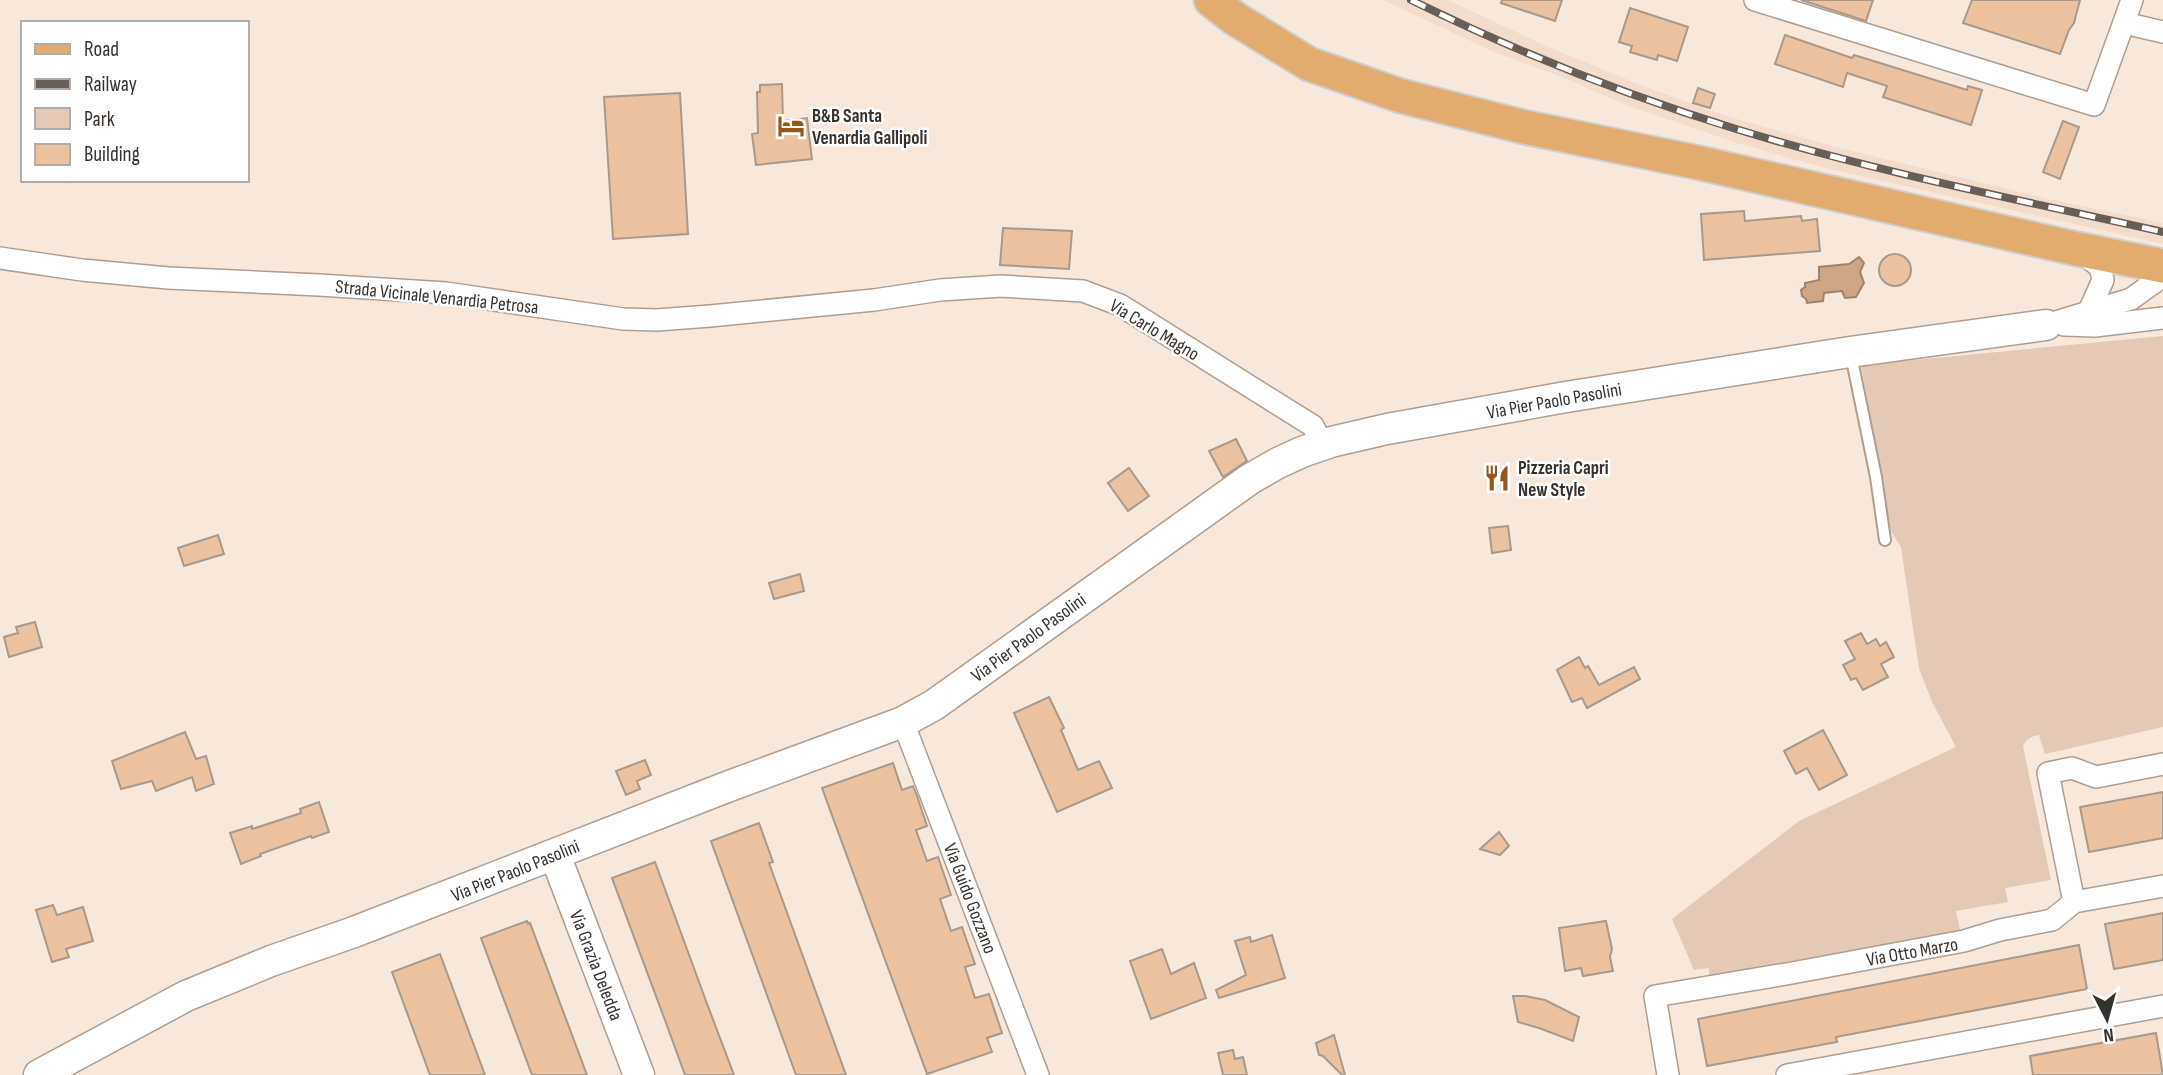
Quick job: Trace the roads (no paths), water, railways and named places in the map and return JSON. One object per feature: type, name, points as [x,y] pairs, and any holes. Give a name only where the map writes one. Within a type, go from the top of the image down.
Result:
[{"type":"main road","points":[[1212,0],[1234,18],[1309,64],[1401,96],[1524,127],[1700,163],[2163,266]]},
{"type":"street","points":[[1755,0],[2094,105],[2132,0]]},
{"type":"street","points":[[2124,23],[2163,32]]},
{"type":"street","points":[[2077,249],[2100,267],[2103,280],[2090,311]]},
{"type":"street","name":"Strada Vicinale Venardia Petrosa","points":[[0,258],[128,275],[446,293],[623,319],[657,320],[710,316],[874,300]]},
{"type":"street","name":"Via Pier Paolo Pasolini","points":[[39,1075],[186,996],[271,961],[354,932],[744,780],[903,722],[934,705],[1250,480],[1278,463],[1320,446],[1387,429],[1539,401],[2046,324],[2131,299],[2163,276]]},
{"type":"street","name":"Via Carlo Magno","points":[[874,300],[940,290],[1001,286],[1083,291],[1120,305],[1313,426],[1320,446]]},
{"type":"street","name":"Via Pier Paolo Pasolini","points":[[2046,324],[2095,326],[2160,317]]},
{"type":"street","name":"Via Guido Gozzano","points":[[903,722],[1038,1075]]},
{"type":"street","points":[[2074,902],[2048,773],[2072,768],[2096,777],[2163,764]]},
{"type":"street","name":"Via Grazia Deledda","points":[[555,855],[639,1075]]},
{"type":"street","name":"Via Otto Marzo","points":[[1668,1075],[1655,996],[1965,942],[2000,930],[2052,920],[2074,902],[2163,887]]},
{"type":"street","points":[[1787,1075],[2163,1006]]},
{"type":"lane","points":[[1850,352],[1876,477],[1885,540]]},
{"type":"railway","points":[[1411,0],[1571,71],[1736,129],[1895,172],[2163,232]]},
{"type":"place","name":"B&B Santa Venardia Gallipoli","points":[[791,126]]},
{"type":"place","name":"Pizzeria Capri New Style","points":[[1497,478]]}]
